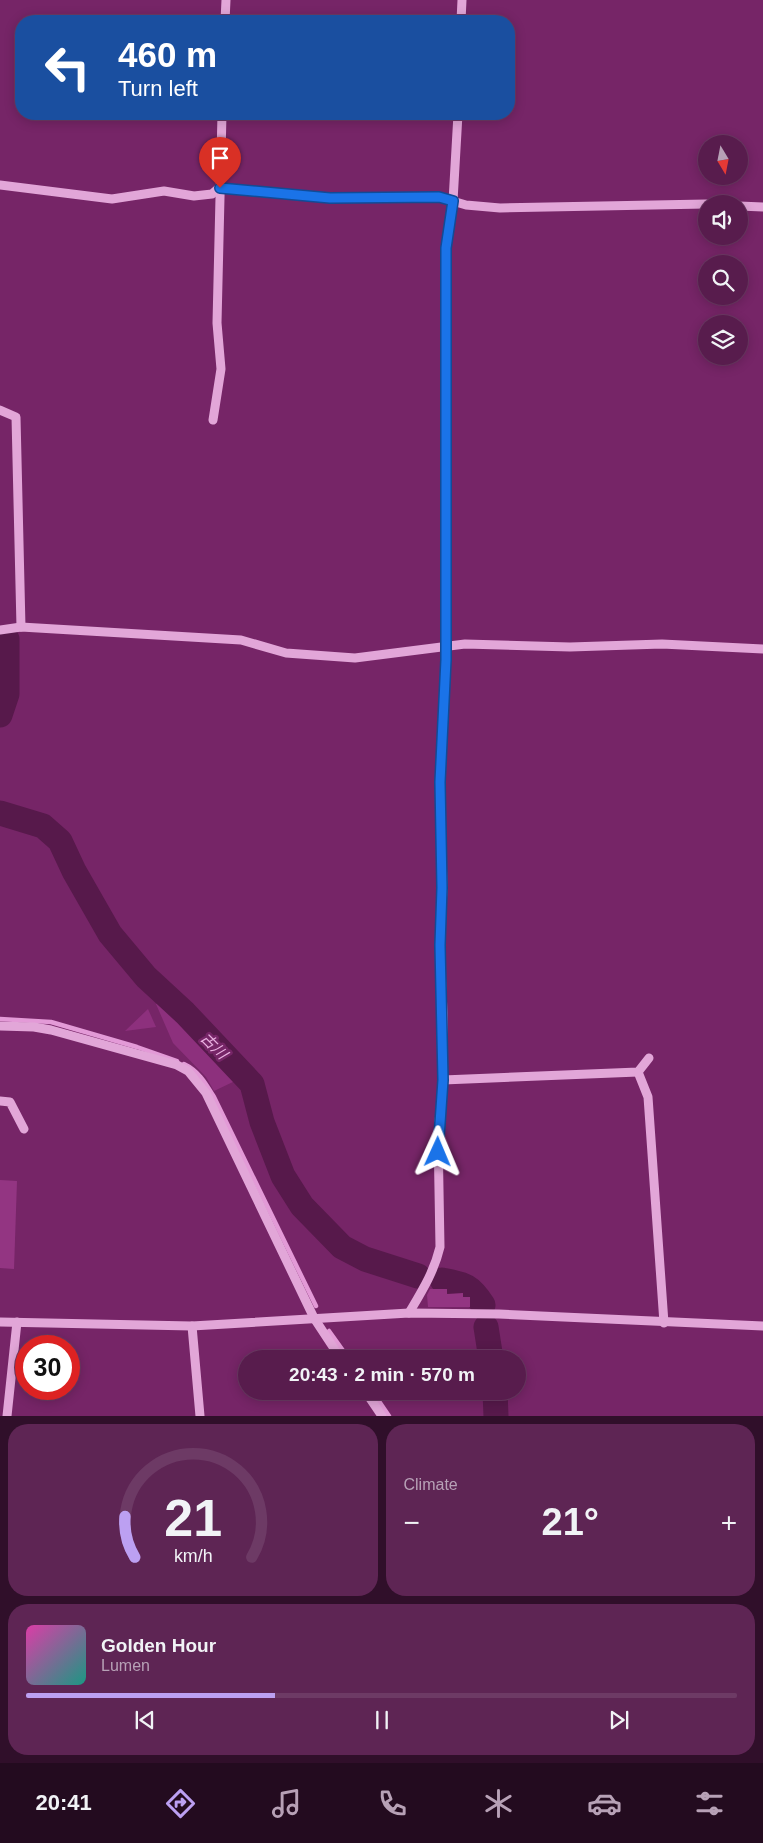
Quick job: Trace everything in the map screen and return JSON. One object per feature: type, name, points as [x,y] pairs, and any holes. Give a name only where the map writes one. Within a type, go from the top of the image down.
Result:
[{"type":"street","points":[[225,15],[226,0]]},
{"type":"street","points":[[461,15],[462,0]]},
{"type":"street","points":[[213,420],[221,369],[217,323],[222,120]]},
{"type":"street","points":[[409,1313],[436,1264],[440,1247],[438,1133],[443,1080],[440,945],[442,888],[440,782],[446,645],[446,248],[453,201],[458,120]]},
{"type":"street","points":[[0,185],[112,199],[164,191],[194,196],[212,194],[220,188],[330,198],[439,197],[466,205],[500,208],[698,204]]},
{"type":"street","points":[[748,206],[763,207]]},
{"type":"street","points":[[0,410],[16,417],[21,627]]},
{"type":"street","points":[[0,630],[21,627],[241,640],[286,653],[355,658],[446,645],[570,647],[662,644],[763,649]]},
{"type":"street","points":[[0,1026],[34,1027],[51,1030],[177,1065],[188,1071],[206,1092],[314,1318],[335,1350]]},
{"type":"street","points":[[443,1080],[638,1072],[649,1058]]},
{"type":"street","points":[[638,1072],[648,1097],[664,1323]]},
{"type":"street","points":[[0,1100],[10,1102],[24,1129]]},
{"type":"street","points":[[0,1322],[192,1326],[409,1313],[499,1314],[763,1326]]},
{"type":"street","points":[[7,1416],[17,1322]]},
{"type":"street","points":[[192,1326],[200,1416]]},
{"type":"street","points":[[370,1400],[382,1416]]},
{"type":"shaded area","points":[[163,1002],[240,1077],[243,1085],[235,1081],[214,1091],[206,1077],[173,1043],[156,1004]]},
{"type":"shaded area","points":[[148,1009],[156,1027],[125,1031]]},
{"type":"building","points":[[0,1180],[17,1181],[14,1269],[0,1268]]},
{"type":"building","points":[[430,1289],[447,1289],[447,1294],[463,1293],[463,1297],[470,1297],[470,1307],[428,1307],[427,1295]]},
{"type":"waterway","name":"古川","points":[[0,715],[7,694],[7,639]]},
{"type":"waterway","name":"古川","points":[[0,813],[43,826],[60,841],[74,871],[110,934],[146,977],[185,1013],[252,1084],[262,1122],[283,1176],[302,1206],[342,1247],[365,1259],[418,1276]]},
{"type":"waterway","points":[[0,1019],[51,1022],[137,1047],[177,1061]]},
{"type":"waterway","points":[[184,1064],[198,1074],[214,1097],[316,1306]]},
{"type":"waterway","name":"古川","points":[[442,1280],[467,1287],[483,1305]]},
{"type":"waterway","name":"古川","points":[[486,1327],[490,1350]]},
{"type":"waterway","points":[[329,1331],[343,1350]]},
{"type":"waterway","points":[[378,1400],[389,1416]]},
{"type":"waterway","name":"古川","points":[[495,1400],[496,1416]]},
{"type":"route","points":[[220,188],[330,198],[439,197],[453,201],[446,248],[448,423],[446,660],[440,782],[442,888],[440,945],[443,1080],[438,1152]]}]
